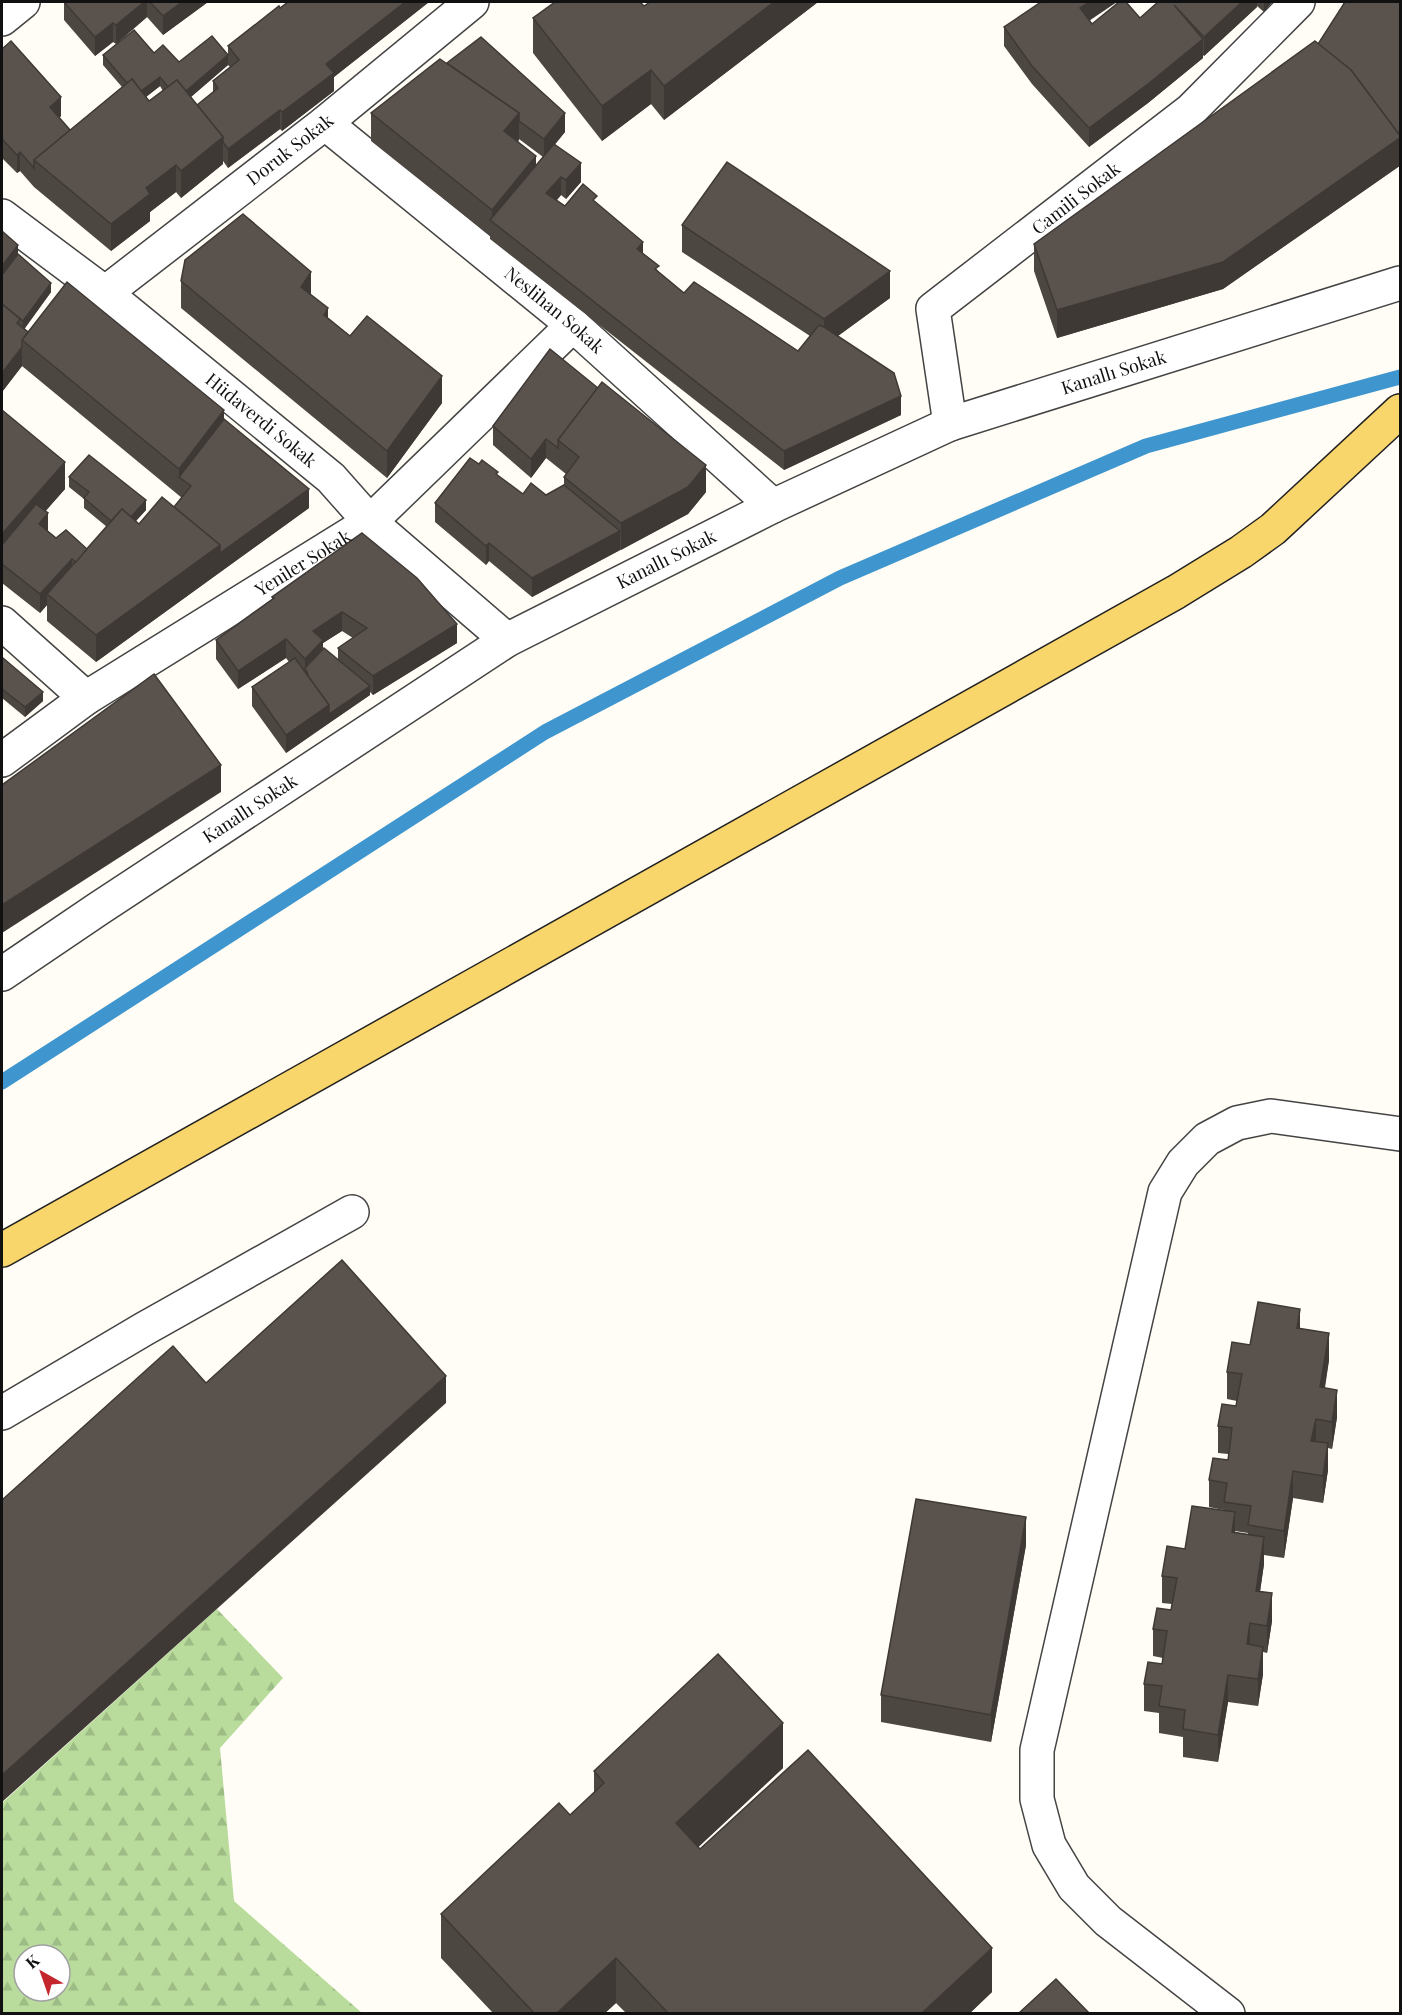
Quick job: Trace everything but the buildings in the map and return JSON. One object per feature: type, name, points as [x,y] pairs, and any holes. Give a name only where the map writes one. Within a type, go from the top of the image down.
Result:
[{"type":"main road","points":[[2,1250],[1176,592],[1241,552],[1273,529],[1401,411]]},
{"type":"street","points":[[2,19],[23,2]]},
{"type":"street","name":"Doruk Sokak","points":[[105,293],[325,123],[472,2]]},
{"type":"street","name":"Camili Sokak","points":[[950,424],[933,309],[1191,110],[1298,2]]},
{"type":"street","name":"Neslihan Sokak","points":[[325,123],[573,325],[773,506]]},
{"type":"street","name":"Hüdaverdi Sokak","points":[[2,216],[105,293],[331,478],[370,522],[507,640]]},
{"type":"street","name":"Kanallı Sokak","points":[[2,974],[507,640],[773,506],[950,424],[1401,283]]},
{"type":"street","name":"Yeniler Sokak","points":[[2,760],[86,698],[370,522],[573,325]]},
{"type":"street","points":[[2,623],[86,698]]},
{"type":"street","points":[[1228,2013],[1108,1921],[1074,1887],[1049,1845],[1037,1798],[1037,1750],[1166,1192],[1183,1162],[1207,1139],[1237,1123],[1271,1116],[1401,1134]]},
{"type":"street","points":[[2,1413],[144,1329],[352,1212]]},
{"type":"green space","points":[[217,1609],[283,1678],[220,1748],[234,1901],[362,2013],[2,2013],[2,1803]]},
{"type":"waterway","points":[[2,1082],[545,732],[840,578],[1146,446],[1400,377]]}]
